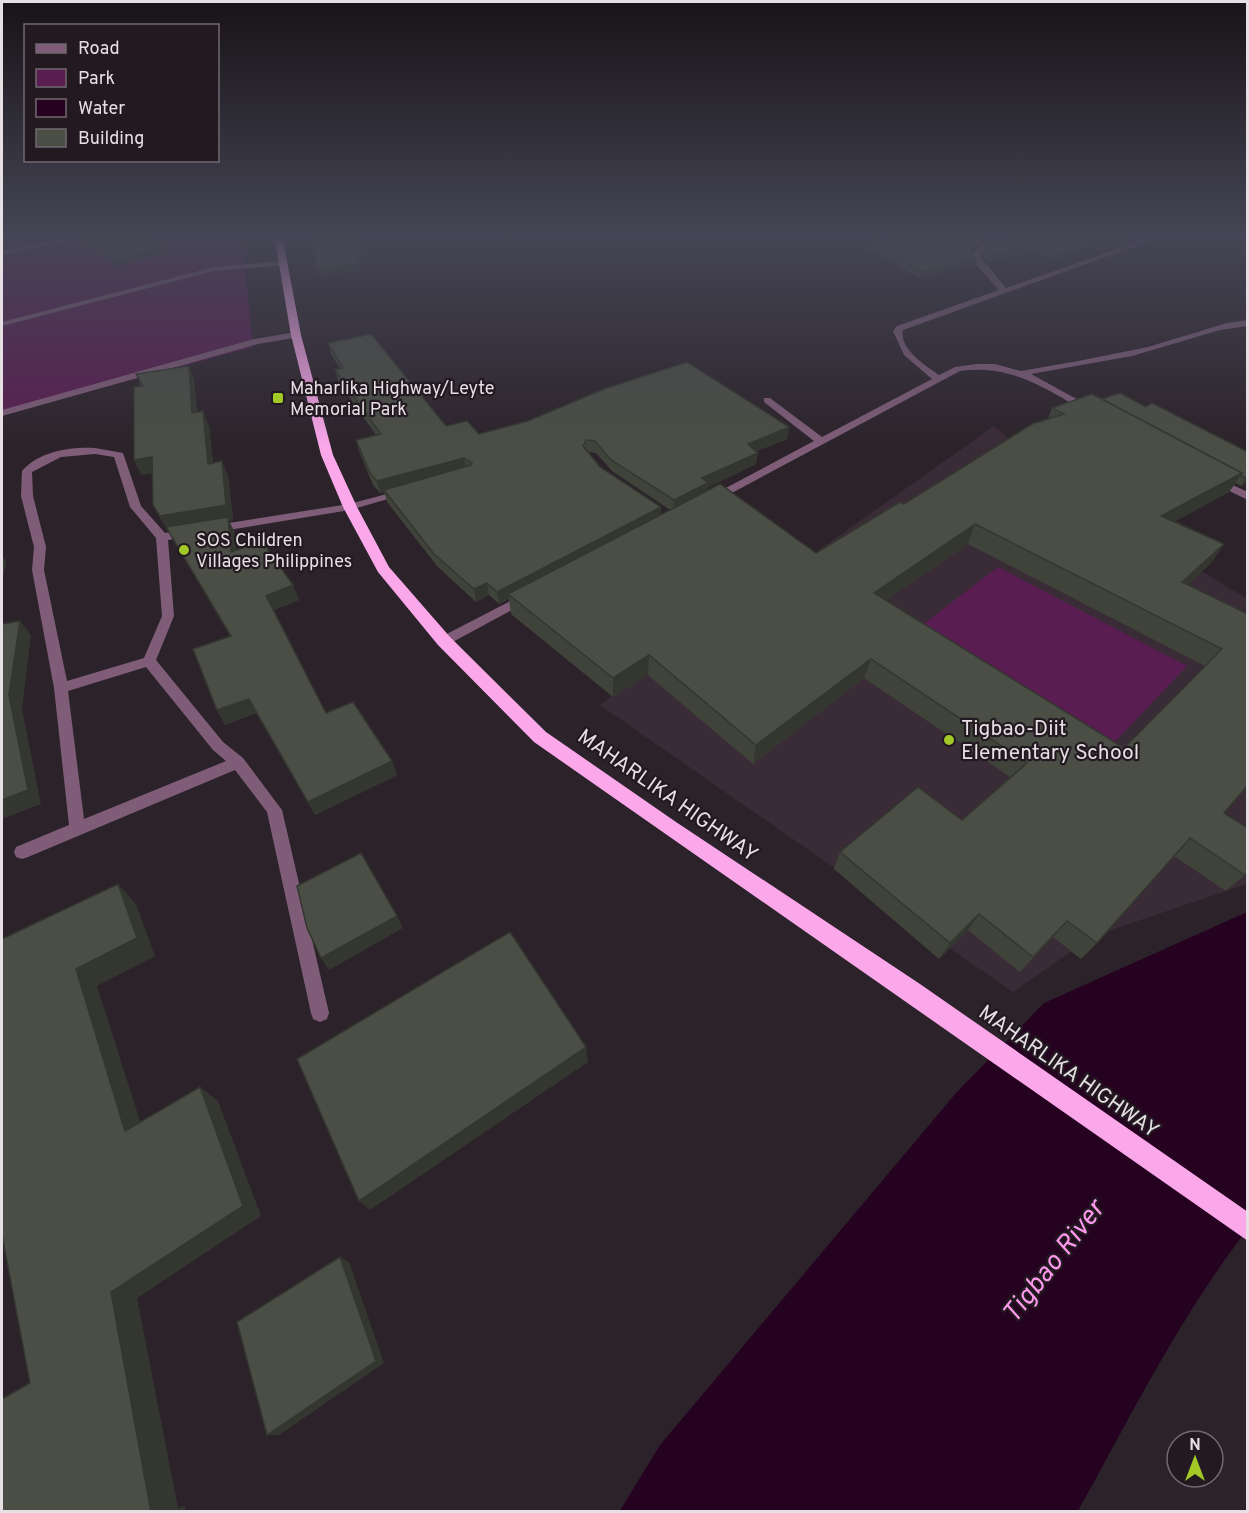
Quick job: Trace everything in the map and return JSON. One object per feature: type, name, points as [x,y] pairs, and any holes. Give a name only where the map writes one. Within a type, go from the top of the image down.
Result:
[{"type":"highway","name":"MAHARLIKA HIGHWAY","points":[[291,306],[327,455],[350,507],[382,569],[444,641],[540,737],[912,992],[1248,1227]]},
{"type":"street","points":[[2,324],[72,306]]},
{"type":"street","points":[[938,379],[911,357],[902,345],[897,331],[965,306]]},
{"type":"street","points":[[1023,373],[1112,359],[1171,344],[1222,325],[1248,323]]},
{"type":"street","points":[[2,413],[246,344],[296,335]]},
{"type":"street","points":[[705,503],[938,379],[958,369],[976,365],[995,365],[1023,373],[1103,417]]},
{"type":"street","points":[[767,400],[820,441]]},
{"type":"street","points":[[77,826],[61,688],[38,570],[40,547],[27,496],[27,471],[43,459],[61,454],[104,451],[119,455],[136,507],[162,537],[168,616],[149,661]]},
{"type":"street","points":[[1203,473],[1248,497]]},
{"type":"street","points":[[162,537],[350,507],[414,490]]},
{"type":"street","points":[[444,641],[538,591]]},
{"type":"street","points":[[61,688],[149,661]]},
{"type":"street","points":[[149,661],[218,746],[238,762],[274,810],[320,1013]]},
{"type":"street","points":[[21,852],[77,826],[238,762]]},
{"type":"shaded area","name":"Tigbao-Diit Elementary School","points":[[994,426],[1071,491],[1247,599],[1247,884],[1093,936],[1013,992],[600,705]]},
{"type":"green space","points":[[2,306],[249,306],[253,347],[2,415]]},
{"type":"green space","points":[[998,567],[1187,666],[1108,749],[913,632]]},
{"type":"water","name":"Tigbao River","points":[[1247,912],[1247,1230],[1178,1332],[1078,1511],[619,1512],[660,1445],[956,1093],[1044,1003]]},
{"type":"building","points":[[371,334],[446,426],[467,421],[479,434],[528,421],[604,389],[687,362],[789,427],[748,444],[758,453],[702,478],[708,483],[674,500],[611,460],[595,441],[586,440],[583,446],[600,467],[661,507],[497,592],[487,583],[474,589],[434,554],[384,490],[472,463],[464,458],[377,481],[370,473],[356,440],[381,434],[335,370],[343,368],[328,343]]},
{"type":"building","points":[[189,366],[192,413],[203,411],[208,464],[222,461],[226,505],[160,516],[153,505],[152,457],[134,460],[134,387],[143,386],[136,374]]},
{"type":"building","points":[[1120,393],[1146,407],[1152,403],[1248,452],[1248,478],[1102,399]]},
{"type":"building","points":[[1092,394],[1242,473],[1161,516],[1224,544],[1182,582],[1248,614],[1248,785],[1224,813],[1248,828],[1248,871],[1245,875],[1190,838],[1097,943],[1067,921],[1033,957],[979,914],[950,943],[840,852],[918,787],[962,820],[1027,763],[871,659],[756,745],[649,655],[613,678],[508,594],[720,484],[816,553],[900,502],[904,504],[1032,424],[1064,414],[1052,408]],"holes":[[[975,524],[1222,649],[1124,748],[874,593]]]},
{"type":"building","points":[[228,517],[231,552],[262,541],[293,585],[266,596],[326,713],[353,702],[392,761],[308,802],[249,699],[217,710],[193,649],[231,636],[166,527]]},
{"type":"building","points":[[20,621],[9,695],[28,790],[2,800],[2,624]]},
{"type":"building","points":[[361,853],[397,916],[321,958],[307,928],[297,886]]},
{"type":"building","points":[[118,884],[137,938],[76,969],[125,1131],[200,1087],[243,1206],[111,1292],[151,1512],[2,1512],[2,1399],[30,1383],[2,1235],[2,939]]},
{"type":"building","points":[[510,932],[586,1047],[359,1201],[297,1059]]},
{"type":"building","points":[[340,1257],[376,1361],[267,1435],[237,1322]]},
{"type":"place","name":"Maharlika Highway/Leyte Memorial Park","points":[[278,398]]},
{"type":"place","name":"SOS Children Villages Philippines","points":[[184,550]]},
{"type":"place","name":"Tigbao-Diit Elementary School","points":[[949,740]]}]
